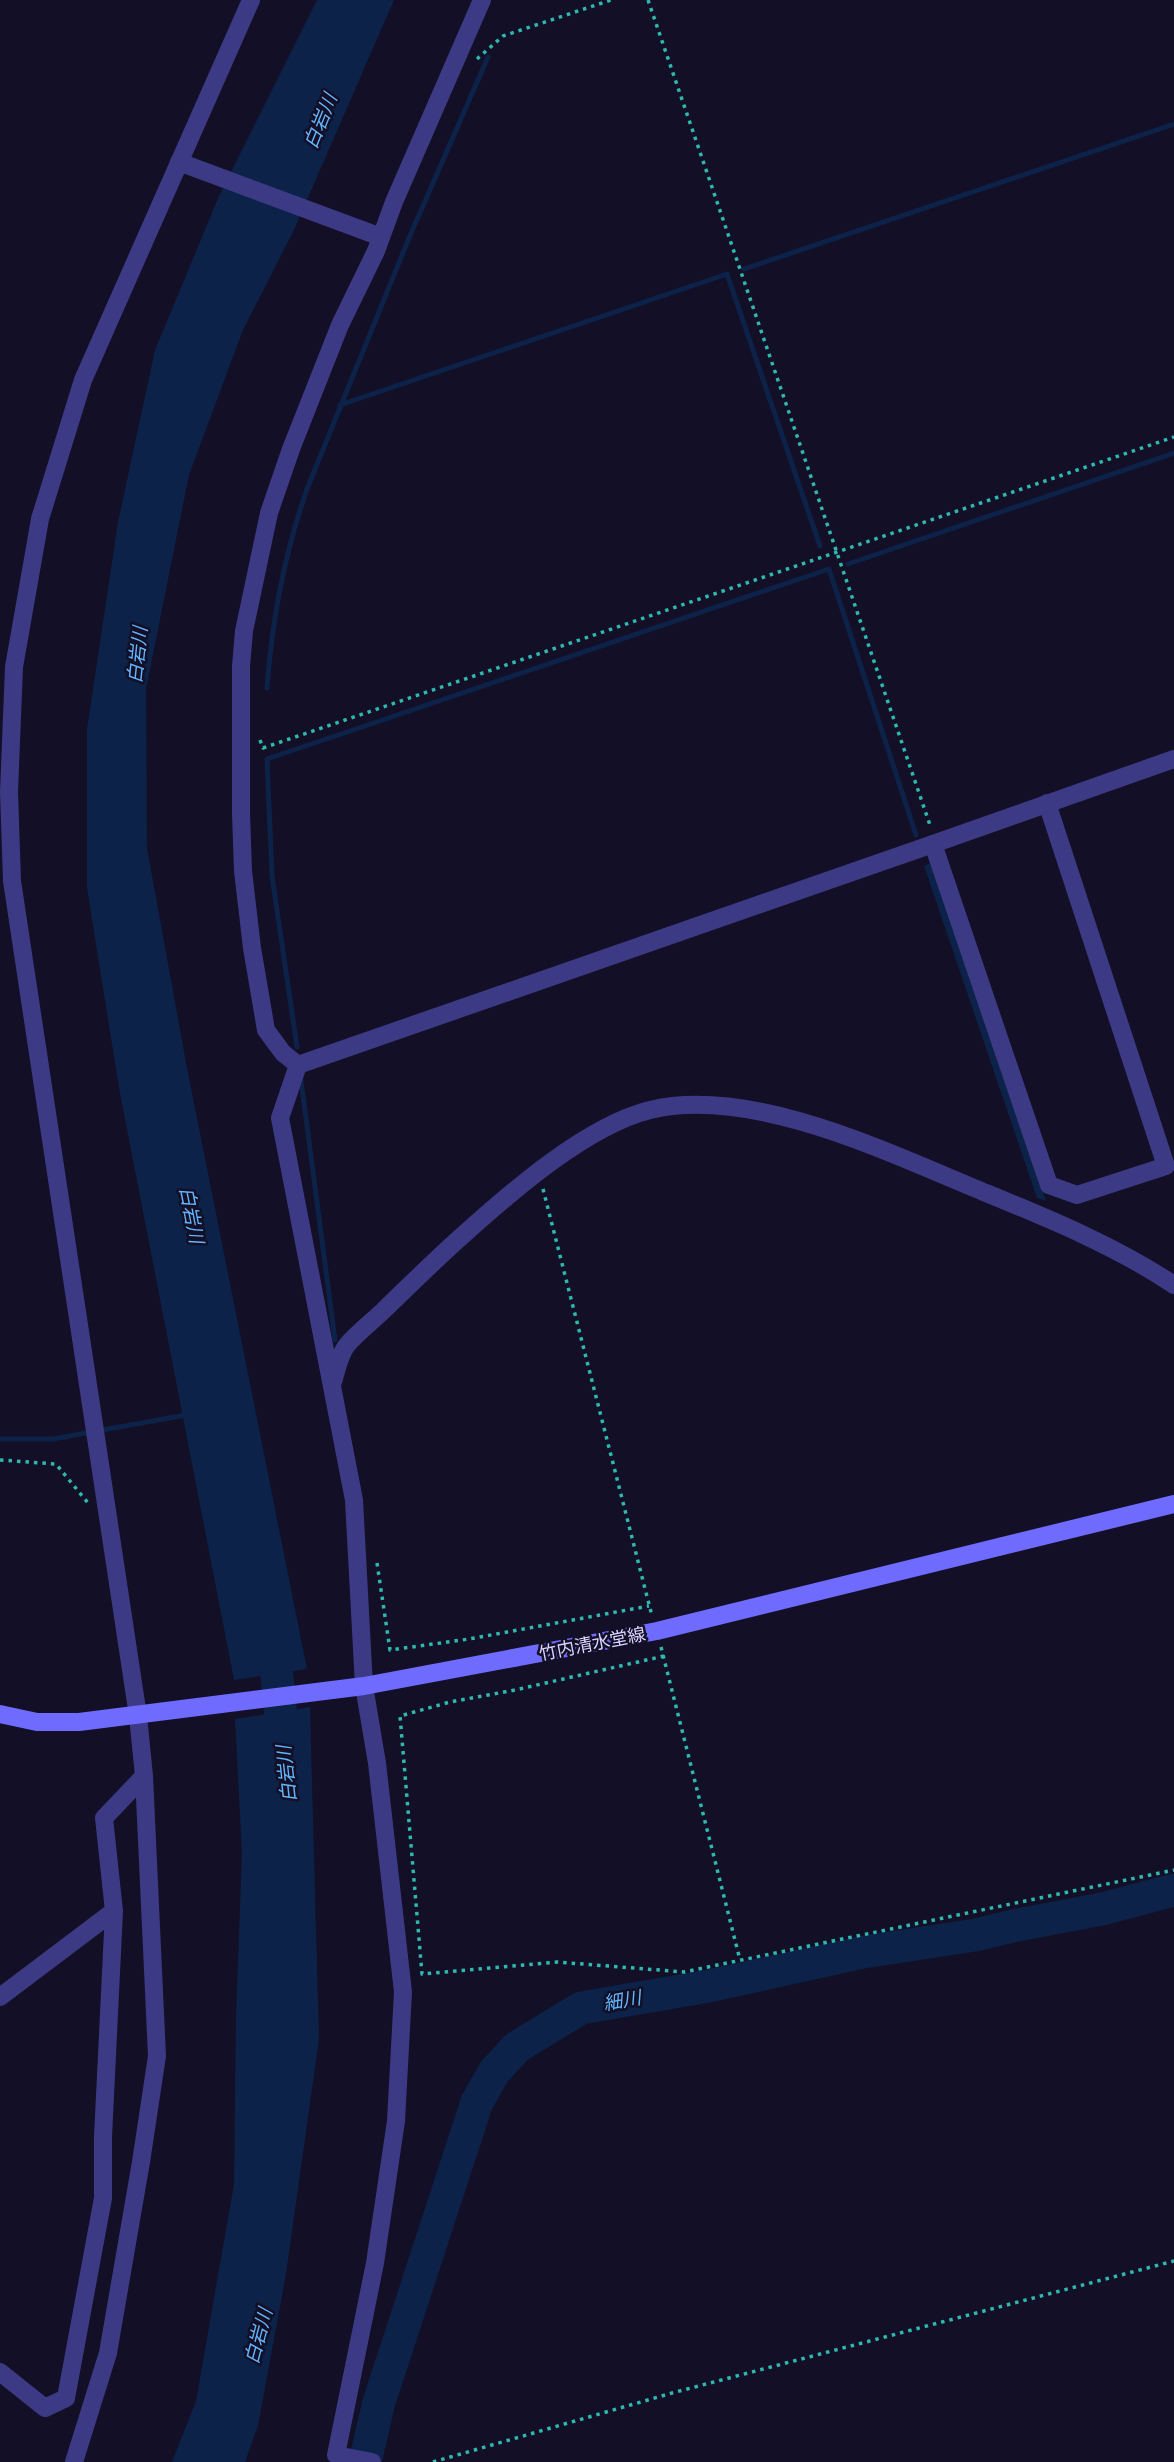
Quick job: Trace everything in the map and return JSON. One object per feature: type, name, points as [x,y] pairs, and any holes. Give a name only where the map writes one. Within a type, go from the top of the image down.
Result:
[{"type":"main road","name":"竹内清水堂線","points":[[0,1714],[37,1722],[79,1722],[364,1686],[657,1631],[1174,1504]]},
{"type":"street","points":[[74,2462],[108,2353],[157,2056],[144,1776],[138,1716],[12,881],[9,792],[14,667],[40,519],[83,380],[251,0]]},
{"type":"street","points":[[298,1065],[283,1053],[266,1030],[252,948],[243,871],[240,813],[241,666],[244,631],[256,565],[273,500],[340,325],[381,237],[482,0]]},
{"type":"street","points":[[179,162],[381,237]]},
{"type":"street","points":[[298,1065],[1174,759]]},
{"type":"street","points":[[933,844],[1049,1185],[1077,1195],[1166,1166],[1047,803]]},
{"type":"street","points":[[298,1065],[280,1118],[354,1500],[364,1686],[377,1763],[404,1992],[396,2121],[381,2225],[336,2455],[372,2462]]},
{"type":"street","points":[[332,1385],[346,1347],[496,1205],[583,1140],[621,1121],[649,1111],[689,1104],[744,1110],[808,1123],[1040,1215],[1109,1247],[1174,1285]]},
{"type":"street","points":[[0,2372],[45,2408],[66,2398],[103,2198],[103,2137],[114,1911],[104,1818],[144,1776]]},
{"type":"street","points":[[0,1997],[114,1911]]},
{"type":"path","points":[[503,36],[611,0]]},
{"type":"path","points":[[648,0],[933,835],[933,844]]},
{"type":"path","points":[[259,733],[263,748],[1174,437]]},
{"type":"path","points":[[548,1200],[740,1960]]},
{"type":"path","points":[[0,1460],[56,1464],[108,1528]]},
{"type":"path","points":[[376,1557],[390,1650],[469,1639],[649,1606]]},
{"type":"path","points":[[664,1656],[450,1702],[400,1716],[422,1974],[557,1962],[684,1972],[1174,1870]]},
{"type":"path","points":[[433,2462],[672,2393],[1174,2260]]},
{"type":"water","points":[[317,0],[394,0],[293,232],[243,330],[189,475],[146,689],[147,848],[187,1068],[307,1669],[234,1680],[119,1088],[87,888],[87,729],[118,522],[155,350],[219,196]]},
{"type":"water","points":[[931,863],[1046,1201],[1037,1198],[924,866]]},
{"type":"water","points":[[310,1707],[319,2039],[286,2274],[258,2426],[245,2462],[172,2462],[196,2401],[234,2184],[236,2014],[242,1854],[235,1719]]},
{"type":"waterway","points":[[267,688],[280,587],[307,489],[409,238],[488,57]]},
{"type":"waterway","points":[[744,269],[1174,124]]},
{"type":"waterway","points":[[340,405],[727,274],[820,546]]},
{"type":"waterway","points":[[848,564],[1174,453]]},
{"type":"waterway","points":[[297,1047],[272,876],[267,759],[829,569],[916,835]]},
{"type":"waterway","points":[[301,1080],[335,1340]]},
{"type":"waterway","points":[[0,1439],[53,1439],[191,1414]]},
{"type":"waterway","name":"白岩川","points":[[272,1628],[285,1756]]},
{"type":"waterway","name":"細川","points":[[365,2462],[379,2402],[477,2102],[494,2072],[517,2047],[581,2008],[709,1986],[864,1952],[975,1935],[1102,1909],[1174,1890]]}]
